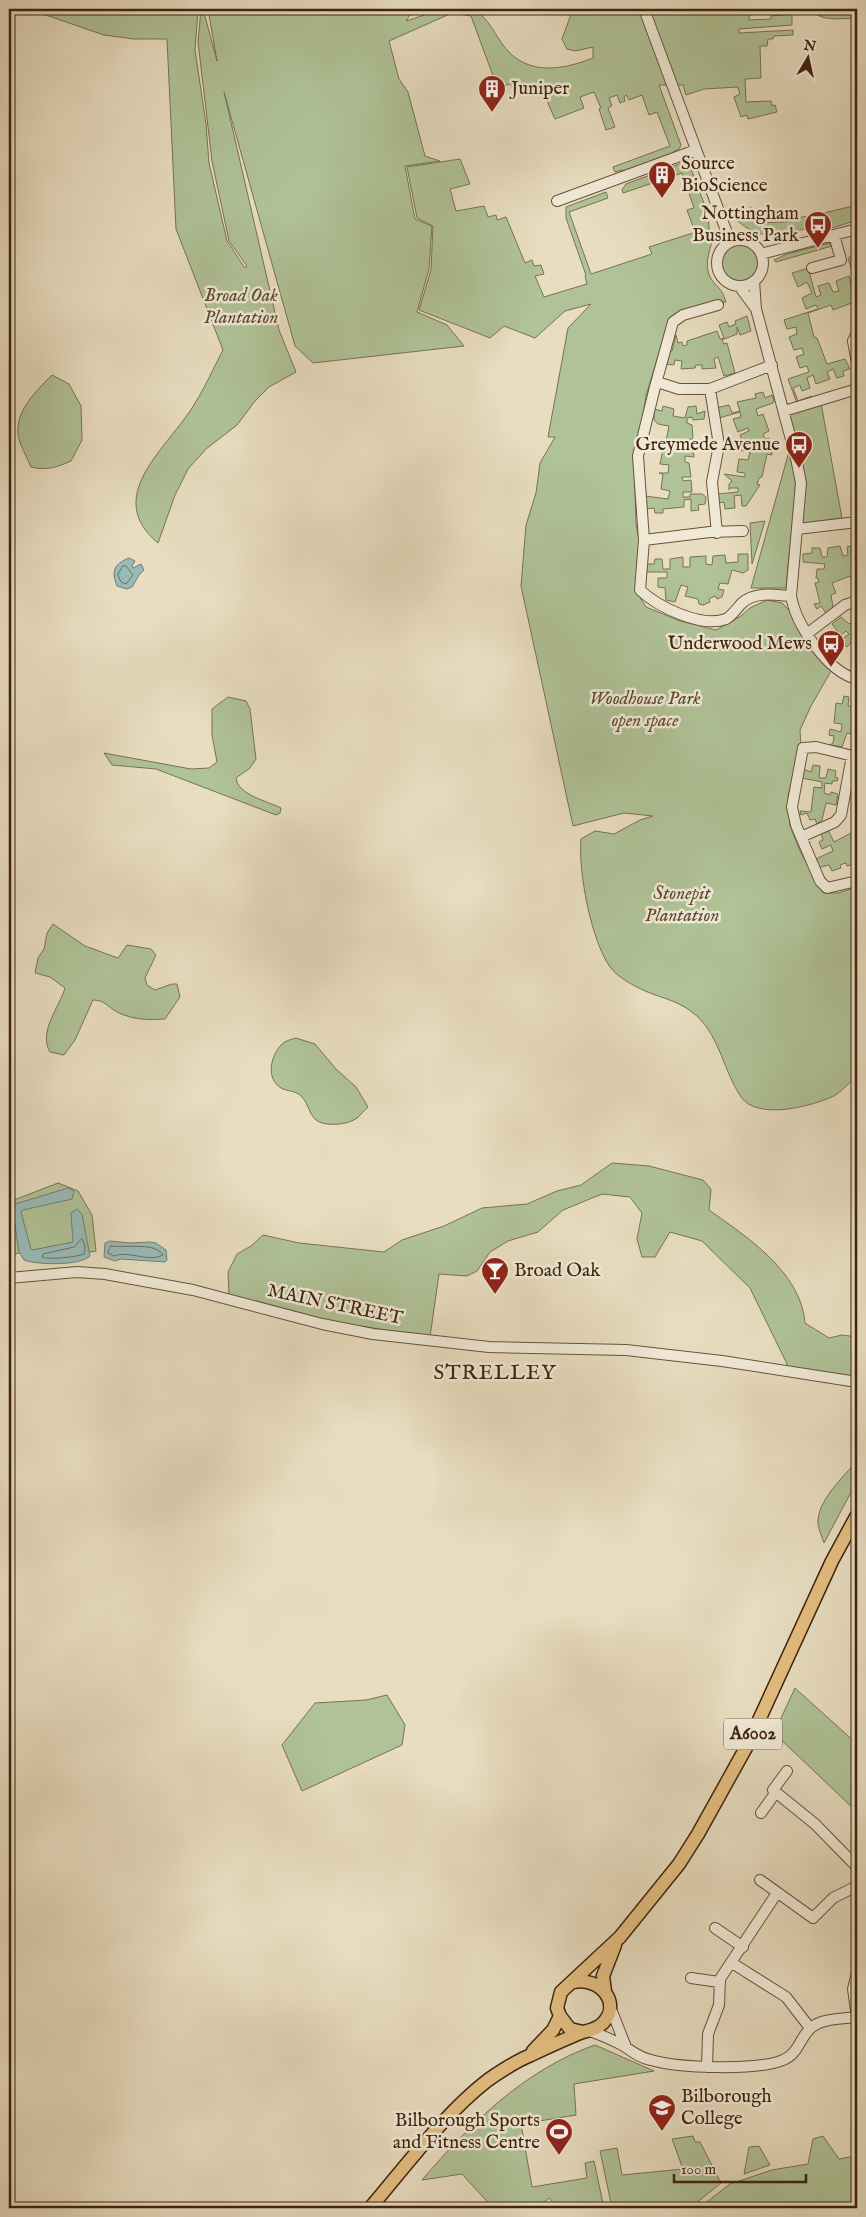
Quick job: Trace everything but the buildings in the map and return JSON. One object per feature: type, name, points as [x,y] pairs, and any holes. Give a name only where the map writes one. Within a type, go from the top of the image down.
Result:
[{"type":"main road","name":"A6002","points":[[528,2056],[545,2039],[560,2016],[558,2000],[567,1986],[574,1982],[620,1937],[679,1864],[729,1781],[832,1561],[857,1515]]},
{"type":"main road","name":"A6002","points":[[370,2208],[449,2117],[488,2081],[528,2056],[586,2031],[596,2029],[604,2022],[608,2015],[603,1976],[605,1967],[620,1937]]},
{"type":"main road","points":[[574,1982],[591,1982],[607,1997]]},
{"type":"main road","points":[[560,2016],[570,2029],[586,2031]]},
{"type":"street","points":[[644,9],[730,241]]},
{"type":"street","points":[[557,201],[696,150]]},
{"type":"street","points":[[762,254],[857,229]]},
{"type":"street","points":[[812,268],[841,260],[834,235]]},
{"type":"street","points":[[756,309],[739,286],[724,280],[717,267],[719,252],[730,241],[749,241],[762,254],[762,269],[754,281],[756,309],[784,411],[801,483],[791,596],[798,619],[832,665],[839,671],[857,679]]},
{"type":"street","points":[[739,286],[754,281]]},
{"type":"street","points":[[718,305],[684,314],[673,322],[638,456],[644,540],[640,590],[650,600],[677,613],[715,622],[728,618],[744,601],[755,596],[766,594],[791,596]]},
{"type":"street","points":[[857,333],[853,341],[857,363]]},
{"type":"street","points":[[657,382],[679,389],[710,390],[772,365]]},
{"type":"street","points":[[784,411],[857,389]]},
{"type":"street","points":[[710,390],[719,445],[712,482],[717,532]]},
{"type":"street","points":[[797,529],[857,522]]},
{"type":"street","points":[[644,540],[743,531]]},
{"type":"street","points":[[808,633],[846,605],[857,601]]},
{"type":"street","points":[[801,837],[835,822],[841,815],[854,757],[816,747],[808,746],[803,748],[792,807],[796,825],[801,837],[820,881],[827,888],[857,881]]},
{"type":"street","name":"MAIN STREET","points":[[9,1278],[77,1272],[105,1274],[193,1290],[338,1327],[382,1335],[488,1346],[626,1350],[658,1353],[857,1382]]},
{"type":"street","points":[[787,1771],[773,1790],[814,1824],[857,1867]]},
{"type":"street","points":[[761,1813],[776,1792]]},
{"type":"street","points":[[760,1880],[813,1918],[833,1898],[857,1886]]},
{"type":"street","points":[[707,2067],[708,2034],[719,2005],[720,1982],[777,1893]]},
{"type":"street","points":[[715,1928],[742,1947]]},
{"type":"street","points":[[732,1963],[786,1997],[810,2028]]},
{"type":"street","points":[[586,2031],[626,2047],[640,2057],[651,2060],[707,2067],[731,2067],[782,2060],[791,2055],[798,2047],[810,2028],[823,2022],[856,2017],[853,1989],[857,1973]]},
{"type":"street","points":[[691,1978],[720,1982]]},
{"type":"street","points":[[607,1997],[626,2047]]},
{"type":"green space","name":"Broad Oak Plantation","points":[[28,9],[198,9],[195,50],[206,124],[209,163],[227,241],[245,268],[247,266],[229,241],[212,161],[198,42],[201,9],[203,9],[217,61],[208,9],[414,9],[406,21],[444,10],[473,10],[480,14],[504,47],[517,59],[527,64],[549,68],[571,65],[593,58],[593,47],[575,51],[567,49],[562,39],[573,9],[750,9],[749,20],[771,19],[771,16],[792,14],[792,25],[739,29],[739,33],[793,30],[793,35],[774,36],[773,39],[768,39],[767,46],[760,46],[761,78],[745,79],[746,102],[771,101],[772,106],[775,105],[777,112],[748,119],[747,115],[741,117],[734,97],[740,94],[738,87],[704,89],[686,95],[683,85],[678,85],[680,92],[676,85],[659,85],[681,145],[679,149],[673,152],[674,155],[625,173],[623,170],[615,172],[613,167],[670,146],[657,112],[649,115],[642,95],[629,100],[626,95],[624,97],[625,101],[620,103],[617,95],[609,98],[612,106],[608,108],[615,127],[606,130],[599,109],[601,108],[594,92],[580,97],[584,108],[555,119],[539,83],[514,93],[511,84],[503,86],[501,82],[496,84],[471,16],[452,13],[389,41],[399,79],[408,92],[425,156],[440,161],[405,166],[415,219],[432,226],[429,269],[417,312],[447,325],[464,346],[313,363],[295,346],[224,92],[279,330],[296,372],[269,387],[255,401],[237,425],[206,449],[188,469],[175,495],[158,543],[143,526],[136,508],[137,491],[144,474],[155,457],[196,401],[223,350],[176,229],[167,39],[134,39],[104,35]]},
{"type":"green space","points":[[857,9],[857,19],[822,17],[814,11]]},
{"type":"green space","points":[[460,159],[470,184],[450,189],[456,211],[484,206],[488,217],[496,215],[497,220],[506,217],[525,263],[532,260],[534,266],[541,265],[544,274],[535,276],[544,297],[587,284],[586,275],[566,218],[566,207],[606,192],[608,198],[569,212],[591,274],[652,254],[649,247],[699,231],[694,229],[687,210],[694,208],[682,173],[623,193],[622,190],[626,184],[682,163],[690,166],[708,214],[710,241],[713,239],[707,263],[709,274],[722,292],[726,302],[696,307],[669,319],[646,396],[634,456],[636,524],[639,540],[636,591],[646,607],[680,621],[716,630],[741,616],[750,608],[767,600],[782,603],[790,611],[805,638],[831,671],[800,730],[801,747],[788,796],[790,826],[800,851],[823,893],[838,893],[857,887],[857,1076],[837,1094],[824,1100],[799,1107],[772,1110],[749,1104],[741,1097],[735,1087],[712,1035],[698,1017],[683,1006],[645,991],[619,976],[610,967],[597,940],[587,905],[582,869],[581,839],[595,831],[614,834],[640,820],[653,816],[624,813],[573,826],[521,586],[526,525],[536,493],[540,463],[555,437],[548,437],[568,328],[591,304],[565,311],[535,338],[504,326],[490,338],[419,310],[431,270],[433,226],[417,218],[407,167]]},
{"type":"green space","points":[[857,205],[857,213],[855,214],[857,220],[832,228],[822,222],[820,214]]},
{"type":"green space","points":[[751,207],[755,223],[784,222],[806,216],[808,228],[770,235],[753,231],[736,219]]},
{"type":"green space","points":[[829,243],[832,246],[776,262],[774,260],[787,254]]},
{"type":"green space","points":[[740,244],[753,250],[759,263],[753,276],[740,282],[727,276],[721,263],[727,250]]},
{"type":"green space","points":[[857,253],[857,264],[853,266],[857,272],[857,301],[833,310],[831,305],[808,313],[814,337],[817,338],[827,364],[845,359],[850,369],[843,371],[844,376],[837,378],[833,369],[827,372],[830,379],[816,384],[813,375],[807,378],[810,388],[802,391],[800,385],[793,388],[798,401],[812,396],[813,398],[797,403],[788,379],[809,372],[807,366],[800,368],[796,357],[804,354],[802,348],[794,350],[789,337],[797,334],[796,327],[787,329],[784,320],[818,309],[816,305],[806,309],[802,298],[812,293],[807,282],[798,287],[792,273],[805,269],[809,271],[816,297],[821,295],[818,286],[829,283],[833,292],[839,291],[836,281],[849,276],[851,286],[856,285],[848,258]]},
{"type":"green space","points":[[747,316],[751,331],[740,335],[737,327],[737,334],[722,340],[724,344],[727,343],[735,373],[724,376],[718,357],[714,359],[716,368],[702,369],[702,365],[696,365],[695,368],[681,369],[682,361],[675,360],[674,365],[665,364],[668,351],[672,351],[676,335],[678,343],[682,342],[683,346],[687,345],[687,341],[717,331],[720,339],[724,338],[719,325],[727,322],[729,327],[736,324],[735,321]]},
{"type":"green space","points":[[52,375],[69,384],[81,406],[82,440],[71,461],[42,469],[31,467],[21,446],[18,425],[28,402]]},
{"type":"green space","points":[[763,392],[765,398],[772,395],[774,400],[773,403],[756,409],[758,416],[763,414],[769,431],[763,434],[765,439],[769,438],[772,455],[767,454],[762,477],[759,478],[757,484],[760,485],[746,506],[742,506],[741,495],[734,496],[735,508],[725,509],[724,502],[718,503],[718,494],[738,492],[738,488],[730,488],[729,490],[729,484],[732,481],[724,474],[745,477],[745,473],[737,472],[739,459],[748,460],[750,452],[738,450],[744,446],[740,435],[749,431],[748,428],[738,432],[733,419],[741,417],[740,412],[719,418],[716,408],[729,405],[732,413],[740,411],[737,402],[756,398],[755,394]]},
{"type":"green space","points":[[821,403],[842,518],[801,524],[805,483],[803,466],[788,413]]},
{"type":"green space","points":[[663,406],[674,409],[673,416],[685,418],[688,407],[696,406],[697,414],[705,411],[704,419],[693,420],[692,417],[687,418],[687,423],[692,425],[693,439],[685,440],[685,443],[693,443],[694,457],[685,456],[685,462],[689,463],[691,477],[682,477],[683,481],[691,480],[692,492],[683,492],[683,497],[690,497],[690,494],[702,494],[706,497],[705,504],[698,505],[699,510],[691,511],[691,499],[684,500],[684,507],[663,509],[663,513],[655,513],[654,508],[645,509],[645,496],[668,499],[670,491],[661,489],[663,474],[659,473],[668,473],[669,465],[660,464],[663,449],[670,450],[672,442],[666,441],[669,426],[658,424],[654,420],[654,409],[662,411]]},
{"type":"green space","points":[[790,448],[796,486],[786,588],[751,588]]},
{"type":"green space","points":[[765,521],[752,564],[750,523]]},
{"type":"green space","points":[[857,545],[857,579],[853,581],[850,576],[832,583],[836,593],[831,595],[833,607],[826,613],[821,606],[817,609],[814,604],[820,603],[815,583],[819,582],[818,578],[816,578],[817,569],[824,569],[825,564],[803,562],[803,554],[812,553],[812,548],[820,548],[822,557],[827,557],[828,548],[840,546],[843,556],[848,555],[847,547]]},
{"type":"green space","points":[[738,554],[748,554],[748,570],[743,573],[732,570],[728,584],[720,583],[718,589],[724,590],[722,597],[717,599],[715,596],[709,599],[710,602],[703,605],[699,604],[698,599],[685,596],[688,587],[681,585],[675,602],[666,600],[665,588],[658,587],[658,578],[667,578],[667,572],[648,572],[644,564],[654,564],[655,559],[662,559],[663,569],[670,569],[670,559],[683,557],[683,567],[690,567],[690,557],[706,556],[706,564],[712,565],[713,556],[725,555],[726,563],[738,562]]},
{"type":"green space","points":[[841,617],[849,624],[857,621],[857,642],[854,639],[847,647],[841,640],[849,634],[846,631],[837,638],[835,635],[838,632],[832,624]]},
{"type":"green space","points":[[844,696],[849,697],[848,706],[857,707],[857,735],[847,733],[842,747],[830,745],[833,743],[834,736],[829,735],[830,729],[841,732],[842,724],[834,723],[836,703],[842,704]]},
{"type":"green space","points":[[228,697],[246,701],[250,709],[256,759],[250,768],[236,778],[238,784],[247,793],[281,808],[280,813],[276,815],[156,769],[112,765],[104,753],[191,769],[209,768],[217,762],[212,735],[212,709]]},
{"type":"green space","points":[[813,765],[820,766],[819,778],[826,778],[828,769],[836,771],[835,777],[838,778],[837,781],[832,781],[832,784],[825,783],[824,793],[830,795],[831,792],[838,794],[836,805],[826,803],[822,820],[817,824],[815,819],[810,820],[807,813],[801,815],[800,811],[811,812],[814,787],[822,788],[822,782],[802,778],[803,769],[811,772]]},
{"type":"green space","points":[[828,830],[834,842],[851,833],[857,838],[857,863],[847,866],[846,863],[840,865],[841,868],[832,871],[829,865],[817,868],[816,859],[833,851],[831,845],[822,849],[819,842],[823,840],[821,833]]},
{"type":"green space","points":[[53,924],[85,946],[118,958],[127,945],[151,949],[156,955],[145,978],[147,985],[155,990],[177,984],[180,997],[165,1019],[129,1017],[117,1012],[103,1002],[93,1000],[75,1040],[64,1055],[50,1052],[46,1036],[65,988],[50,977],[35,973],[38,958],[44,949],[47,933]]},
{"type":"green space","points":[[296,1038],[315,1044],[336,1069],[356,1087],[368,1107],[357,1118],[336,1124],[320,1122],[314,1118],[300,1095],[281,1088],[276,1084],[271,1073],[275,1054],[283,1043]]},
{"type":"green space","points":[[612,1163],[649,1166],[703,1180],[711,1189],[709,1210],[755,1244],[783,1272],[794,1288],[801,1305],[805,1323],[829,1338],[842,1335],[857,1337],[857,1379],[789,1368],[750,1288],[702,1241],[670,1232],[655,1257],[642,1257],[637,1239],[642,1213],[630,1197],[602,1194],[563,1210],[538,1232],[508,1241],[490,1252],[477,1271],[467,1276],[439,1274],[430,1337],[322,1320],[229,1296],[228,1272],[237,1254],[251,1246],[263,1235],[299,1243],[384,1252],[402,1240],[444,1226],[482,1208],[527,1204],[557,1191],[581,1185]]},
{"type":"green space","points":[[58,1183],[78,1191],[92,1215],[96,1251],[90,1252],[74,1242],[14,1254],[9,1251],[9,1202]]},
{"type":"green space","points":[[857,1461],[857,1481],[824,1543],[818,1524],[821,1507],[838,1482]]},
{"type":"green space","points":[[795,1688],[857,1744],[857,1812],[774,1733]]},
{"type":"green space","points":[[387,1695],[405,1725],[402,1745],[302,1791],[282,1745],[315,1703],[366,1700]]},
{"type":"green space","points":[[595,2045],[654,2071],[574,2084],[576,2115],[521,2124],[532,2187],[587,2178],[585,2163],[594,2161],[604,2208],[558,2208],[549,2198],[538,2208],[493,2208],[462,2174],[422,2180],[459,2139],[500,2101],[545,2069]]},
{"type":"green space","points":[[693,2136],[695,2142],[700,2142],[721,2183],[690,2208],[612,2208],[600,2151],[617,2148],[622,2175],[683,2169],[672,2139]]},
{"type":"green space","points":[[823,2136],[839,2159],[855,2156],[857,2166],[857,2208],[699,2208],[730,2184],[772,2170],[808,2164],[813,2139]]},
{"type":"green space","points":[[759,2146],[770,2165],[744,2174],[749,2147]]},
{"type":"water","points":[[129,558],[135,561],[132,566],[133,568],[141,564],[144,570],[132,587],[127,589],[117,586],[114,572],[120,563]]},
{"type":"water","points":[[68,1188],[74,1191],[72,1199],[21,1212],[31,1249],[73,1242],[71,1213],[77,1209],[82,1214],[90,1256],[77,1262],[58,1264],[24,1260],[19,1252],[12,1205]]},
{"type":"water","points":[[110,1241],[156,1243],[166,1250],[167,1260],[165,1262],[121,1259],[115,1261],[104,1257],[105,1243]]},
{"type":"place","name":"Juniper","points":[[492,113]]},
{"type":"place","name":"Source BioScience","points":[[662,199]]},
{"type":"place","name":"Nottingham Business Park","points":[[818,249]]},
{"type":"place","name":"Greymede Avenue","points":[[799,469]]},
{"type":"place","name":"Underwood Mews","points":[[831,668]]},
{"type":"place","name":"Broad Oak","points":[[495,1295]]},
{"type":"place","name":"Bilborough College","points":[[662,2132]]},
{"type":"place","name":"Bilborough Sports and Fitness Centre","points":[[559,2156]]},
{"type":"district","name":"STRELLEY","points":[[495,1373]]},
{"type":"park label","name":"Woodhouse Park open space","points":[[645,710]]},
{"type":"park label","name":"Stonepit Plantation","points":[[682,905]]}]
